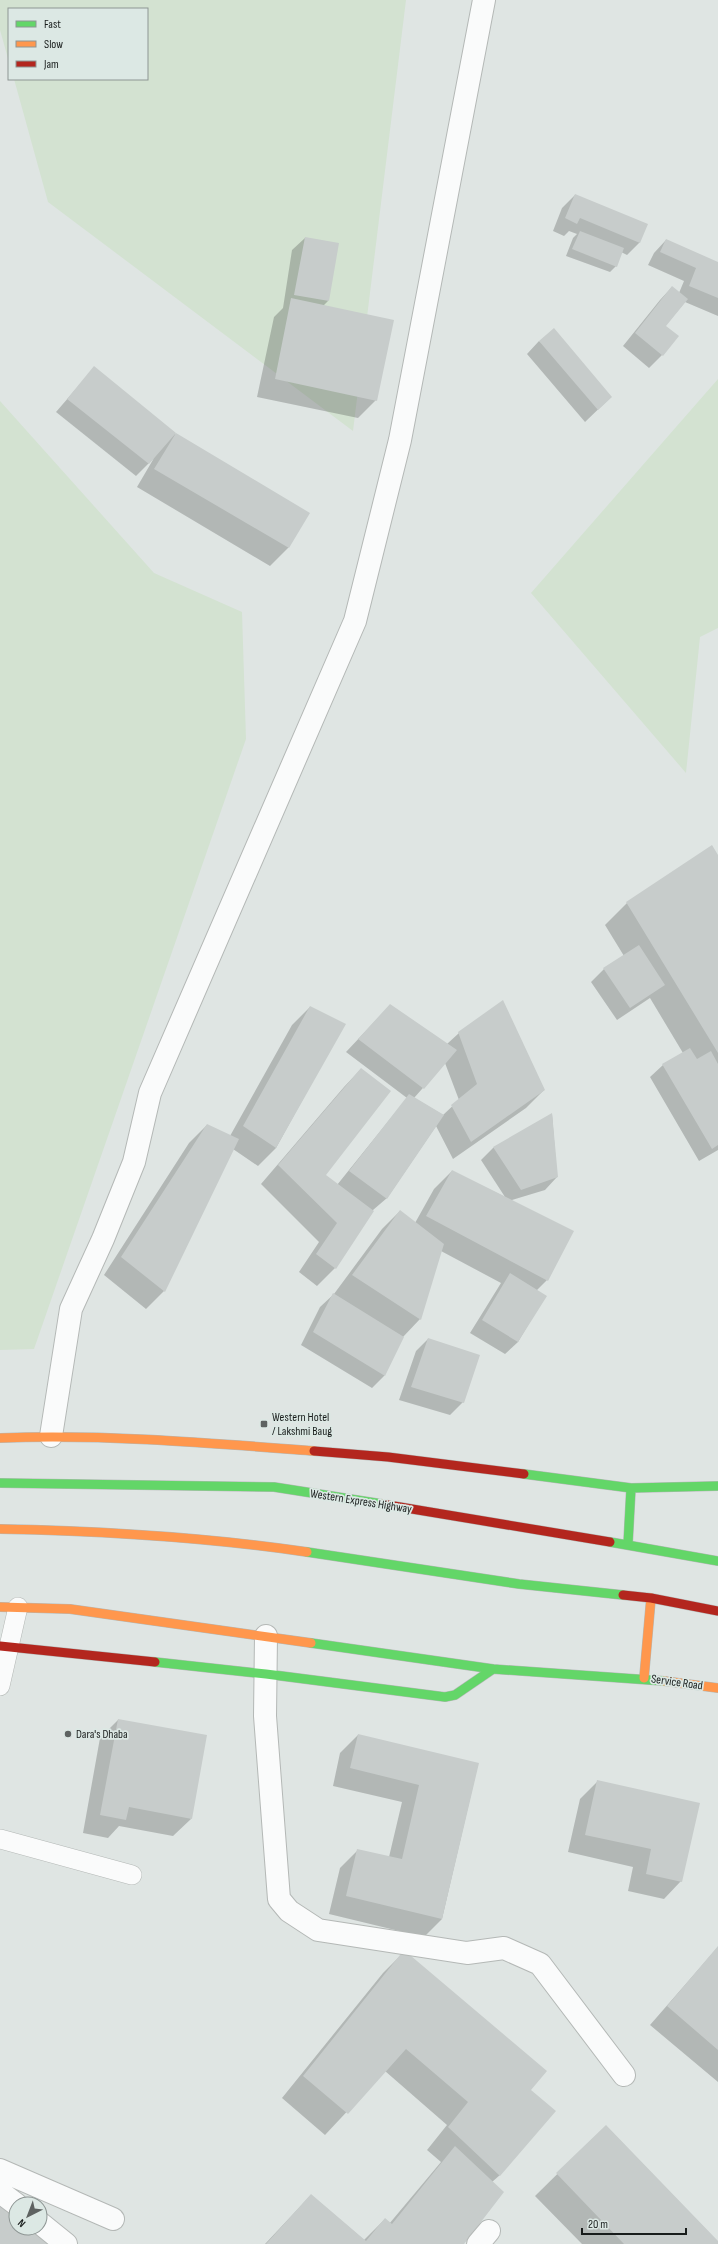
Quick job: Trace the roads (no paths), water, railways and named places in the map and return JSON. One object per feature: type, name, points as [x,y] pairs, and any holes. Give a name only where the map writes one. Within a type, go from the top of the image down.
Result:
[{"type":"main road","points":[[0,1438],[51,1436],[228,1444],[388,1457],[631,1488],[718,1486]]},
{"type":"main road","name":"Western Express Highway","points":[[0,1483],[274,1487],[628,1544],[718,1561]]},
{"type":"main road","points":[[628,1544],[631,1488]]},
{"type":"main road","points":[[0,1529],[96,1531],[247,1543],[519,1584],[651,1598],[718,1610]]},
{"type":"main road","name":"Service Road","points":[[651,1598],[644,1678],[718,1688]]},
{"type":"main road","points":[[9,1607],[70,1609],[493,1669],[644,1678]]},
{"type":"main road","points":[[5,1646],[266,1674],[445,1697],[455,1694],[493,1669]]},
{"type":"street","points":[[51,1436],[71,1309],[103,1239],[134,1162],[150,1093],[355,621],[400,440],[484,0]]},
{"type":"street","points":[[266,1636],[265,1716],[279,1900],[289,1911],[318,1930],[467,1953],[504,1948],[540,1964],[624,2075]]},
{"type":"street","points":[[0,2170],[113,2219]]},
{"type":"street","points":[[48,2229],[66,2244]]},
{"type":"lane","points":[[0,1686],[9,1607]]},
{"type":"lane","points":[[0,1839],[132,1874]]},
{"type":"place","name":"Western Hotel / Lakshmi Baug","points":[[264,1424]]},
{"type":"place","name":"Dara's Dhaba","points":[[68,1734]]}]
